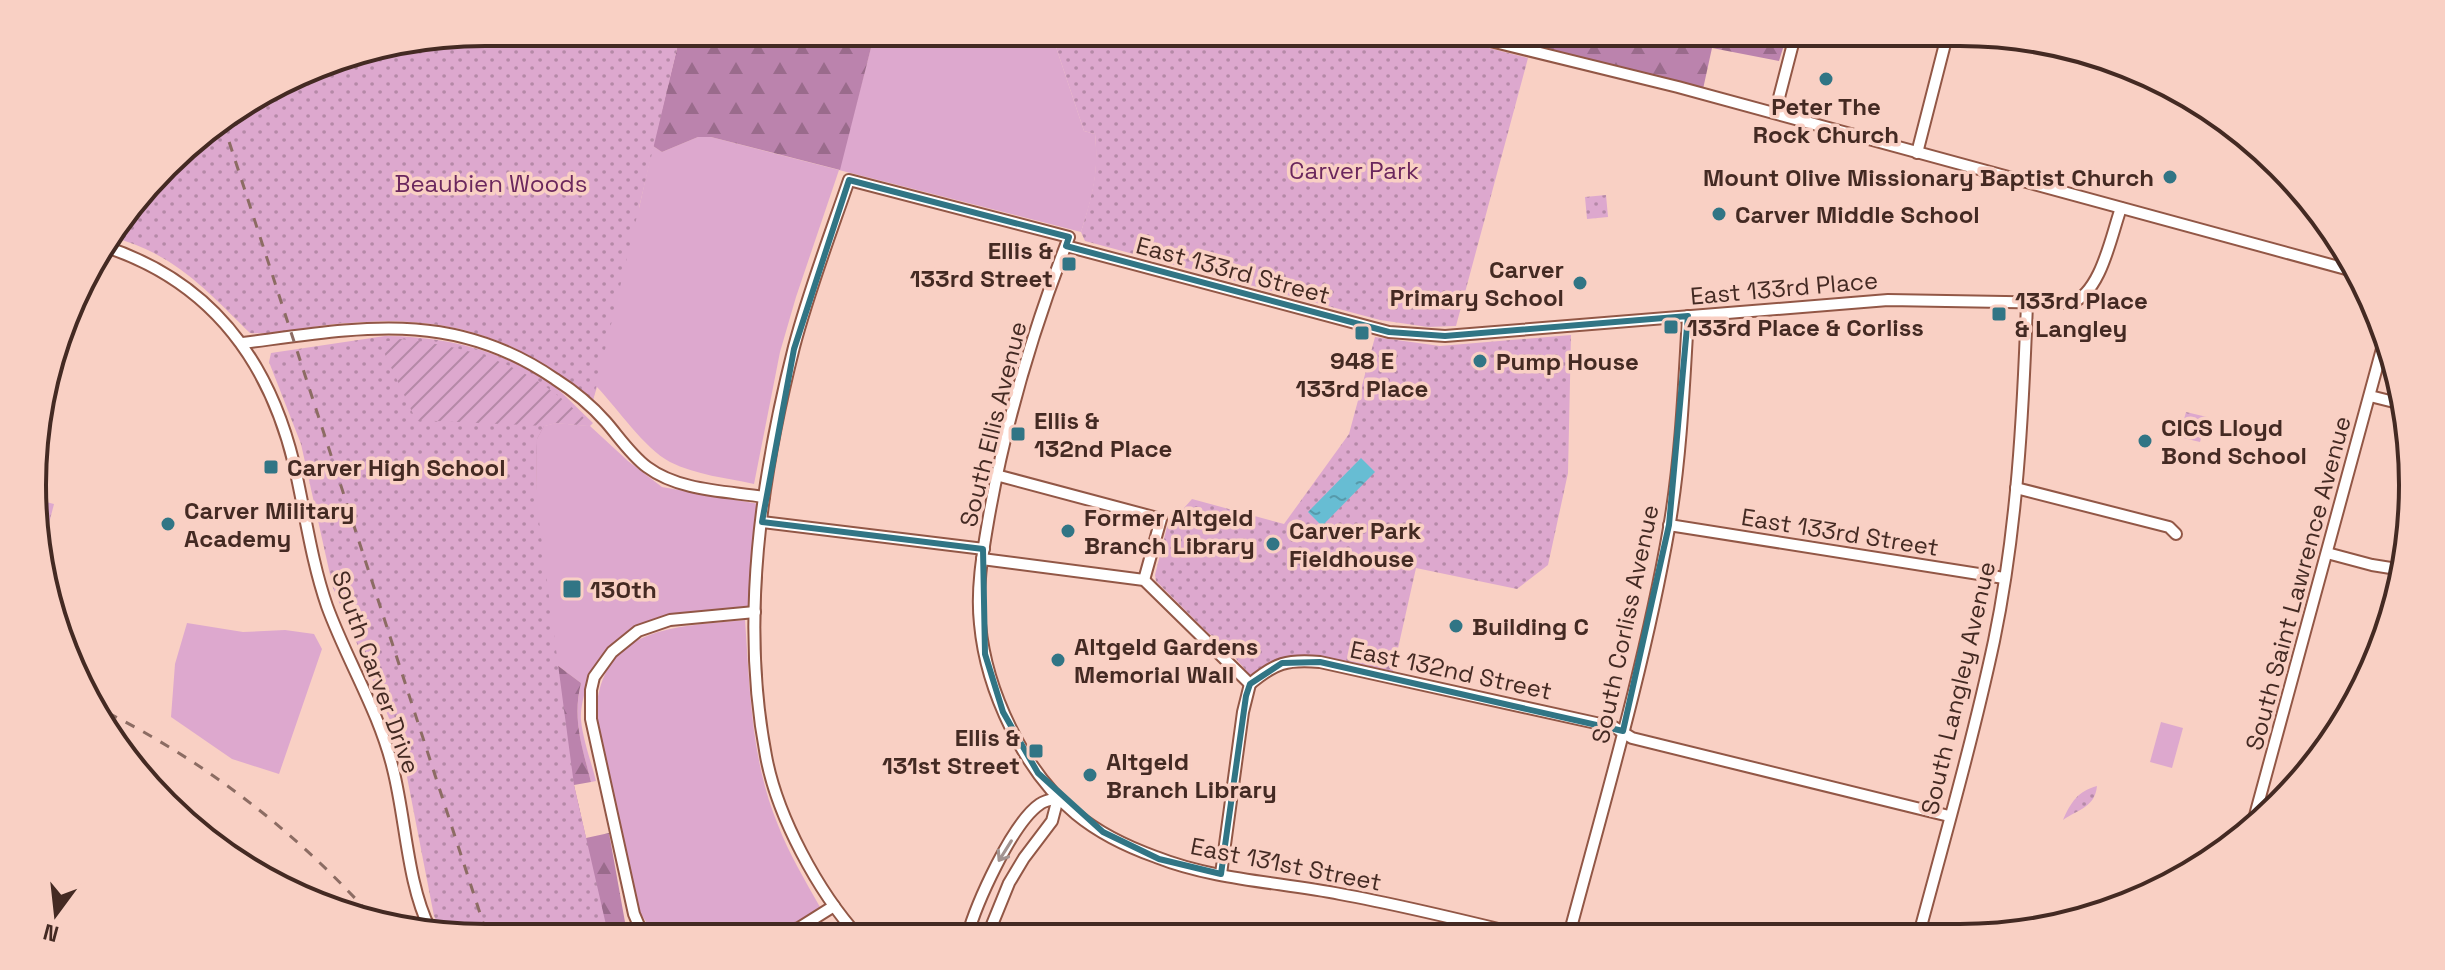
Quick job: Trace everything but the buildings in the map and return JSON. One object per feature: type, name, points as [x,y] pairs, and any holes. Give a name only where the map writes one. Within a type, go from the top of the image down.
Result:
[{"type":"street","points":[[1513,46],[1631,74],[2341,268]]},
{"type":"street","points":[[1775,113],[1792,46]]},
{"type":"street","points":[[1917,153],[1944,46]]},
{"type":"street","name":"East 133rd Street","points":[[764,497],[794,349],[849,180],[1389,332]]},
{"type":"street","name":"East 133rd Place","points":[[1389,332],[1445,336],[1888,300],[2061,305],[2078,301],[2097,278],[2121,208]]},
{"type":"street","name":"South Ellis Avenue","points":[[1058,798],[1018,740],[993,685],[980,623],[983,554],[996,475],[1037,322],[1067,242]]},
{"type":"street","name":"South Carver Drive","points":[[114,250],[142,260],[180,282],[204,302],[243,343],[259,373],[281,423],[292,459],[327,606],[385,741],[427,920]]},
{"type":"street","name":"South Langley Avenue","points":[[1922,924],[1994,640],[2016,488],[2027,303]]},
{"type":"street","name":"South Corliss Avenue","points":[[1572,924],[1652,614],[1669,525],[1683,410],[1688,316]]},
{"type":"street","points":[[243,343],[360,328],[406,327],[475,340],[531,363],[572,391],[604,420],[634,455],[661,476],[691,485],[764,497],[755,612],[759,698],[766,757],[798,844],[834,906],[849,924]]},
{"type":"street","name":"South Saint Lawrence Avenue","points":[[2257,807],[2380,357]]},
{"type":"street","points":[[2370,396],[2391,401]]},
{"type":"street","points":[[996,475],[1161,519],[1144,580]]},
{"type":"street","points":[[2016,488],[2169,527],[2176,534]]},
{"type":"street","points":[[762,522],[1144,580],[1250,684],[1243,712],[1221,874]]},
{"type":"street","name":"East 133rd Street","points":[[1669,525],[2004,578]]},
{"type":"street","points":[[2327,553],[2391,568]]},
{"type":"street","points":[[638,924],[591,719],[591,690],[603,663],[625,639],[653,625],[670,620],[755,612]]},
{"type":"street","name":"East 132nd Street","points":[[1250,684],[1282,663],[1294,660],[1320,662],[1614,727],[1632,738],[1949,816]]},
{"type":"street","points":[[971,924],[990,879],[1017,832],[1040,804],[1058,798]]},
{"type":"street","points":[[992,924],[1009,883],[1052,821],[1058,798]]},
{"type":"street","name":"East 131st Street","points":[[1058,798],[1078,816],[1132,848],[1181,865],[1368,899],[1476,924]]},
{"type":"street","points":[[805,924],[834,906]]},
{"type":"highlighted area","points":[[849,180],[1069,237],[1066,246],[1389,332],[1445,336],[1688,316],[1669,525],[1623,731],[1320,662],[1282,663],[1250,684],[1246,696],[1221,874],[1159,859],[1103,832],[1038,773],[1003,712],[985,654],[983,549],[762,522],[794,349]]},
{"type":"green space","points":[[497,46],[639,208],[653,146],[662,152],[698,137],[711,137],[839,170],[780,352],[754,484],[701,473],[670,462],[641,438],[597,387],[593,400],[558,373],[558,366],[477,333],[445,324],[403,321],[298,327],[337,72],[371,61],[428,50]]},
{"type":"green space","points":[[678,46],[871,46],[840,170],[711,137],[698,137],[662,152],[653,146]]},
{"type":"green space","name":"Beaubien Woods","points":[[678,46],[593,400],[563,377],[505,344],[446,326],[379,321],[250,333],[188,275],[121,240],[155,196],[196,155],[265,105],[344,69],[399,54],[456,47]]},
{"type":"green space","points":[[871,46],[1056,46],[1084,131],[1095,134],[1094,183],[1081,232],[839,170]]},
{"type":"green space","name":"Carver Park","points":[[1056,46],[1481,46],[1528,58],[1456,326],[1428,327],[1380,320],[1085,241],[1081,232],[1094,184],[1096,160],[1095,134],[1084,131]]},
{"type":"green space","points":[[1530,46],[1784,46],[1779,61],[1712,48],[1703,89]]},
{"type":"green space","points":[[1606,195],[1608,217],[1587,219],[1585,197]]},
{"type":"green space","points":[[1571,335],[1568,473],[1548,565],[1517,589],[1416,568],[1392,675],[1320,659],[1254,676],[1156,581],[1167,527],[1192,499],[1284,524],[1349,434],[1375,337],[1440,346]]},
{"type":"green space","points":[[385,336],[455,343],[522,366],[561,392],[593,423],[590,426],[556,423],[544,426],[537,439],[536,498],[574,785],[606,924],[436,921],[401,746],[333,588],[301,444],[269,362],[271,353]]},
{"type":"green space","points":[[400,339],[468,351],[511,367],[550,389],[590,426],[416,420],[381,346],[383,342]]},
{"type":"green space","points":[[2186,412],[2207,417],[2200,442],[2179,437]]},
{"type":"green space","points":[[556,423],[590,426],[662,487],[759,504],[749,607],[656,619],[618,639],[602,656],[588,682],[581,710],[583,735],[596,781],[591,782],[578,721],[581,683],[533,647],[537,439],[544,426]]},
{"type":"green space","points":[[544,426],[537,439],[533,647],[581,683],[578,721],[591,782],[574,785],[586,838],[609,833],[626,924],[589,924],[578,906],[569,861],[524,717],[499,561],[526,430]]},
{"type":"green space","points":[[47,502],[54,504],[48,526]]},
{"type":"green space","points":[[745,620],[753,724],[762,775],[782,836],[820,907],[803,920],[787,924],[647,924],[638,909],[596,716],[601,686],[611,664],[626,647],[646,636],[693,625]]},
{"type":"green space","points":[[187,623],[243,632],[285,630],[314,634],[322,649],[279,774],[232,759],[171,717],[175,664]]},
{"type":"green space","points":[[2161,722],[2183,728],[2172,768],[2150,762]]},
{"type":"green space","points":[[2097,786],[2090,803],[2063,820],[2076,798]]},
{"type":"water","points":[[1361,458],[1375,472],[1322,526],[1308,512]]},
{"type":"railway","points":[[226,131],[483,924]]},
{"type":"railway","points":[[112,715],[170,747],[243,798],[312,855],[362,906]]},
{"type":"place","name":"Peter The Rock Church","points":[[1826,79]]},
{"type":"place","name":"Mount Olive Missionary Baptist Church","points":[[2170,177]]},
{"type":"place","name":"Carver Middle School","points":[[1719,214]]},
{"type":"place","name":"Ellis & 133rd Street","points":[[1069,264]]},
{"type":"place","name":"Carver Primary School","points":[[1580,283]]},
{"type":"place","name":"133rd Place & Langley","points":[[1999,314]]},
{"type":"place","name":"133rd Place & Corliss","points":[[1671,327]]},
{"type":"place","name":"948 E 133rd Place","points":[[1362,333]]},
{"type":"place","name":"Pump House","points":[[1480,361]]},
{"type":"place","name":"Ellis & 132nd Place","points":[[1018,434]]},
{"type":"place","name":"CICS Lloyd Bond School","points":[[2145,441]]},
{"type":"place","name":"Carver High School","points":[[271,467]]},
{"type":"place","name":"Carver Military Academy","points":[[168,524]]},
{"type":"place","name":"Former Altgeld Branch Library","points":[[1068,531]]},
{"type":"place","name":"Carver Park Fieldhouse","points":[[1273,544]]},
{"type":"place","name":"130th","points":[[572,589]]},
{"type":"place","name":"Building C","points":[[1456,626]]},
{"type":"place","name":"Altgeld Gardens Memorial Wall","points":[[1058,660]]},
{"type":"place","name":"Ellis & 131st Street","points":[[1036,751]]},
{"type":"place","name":"Altgeld Branch Library","points":[[1090,775]]}]
